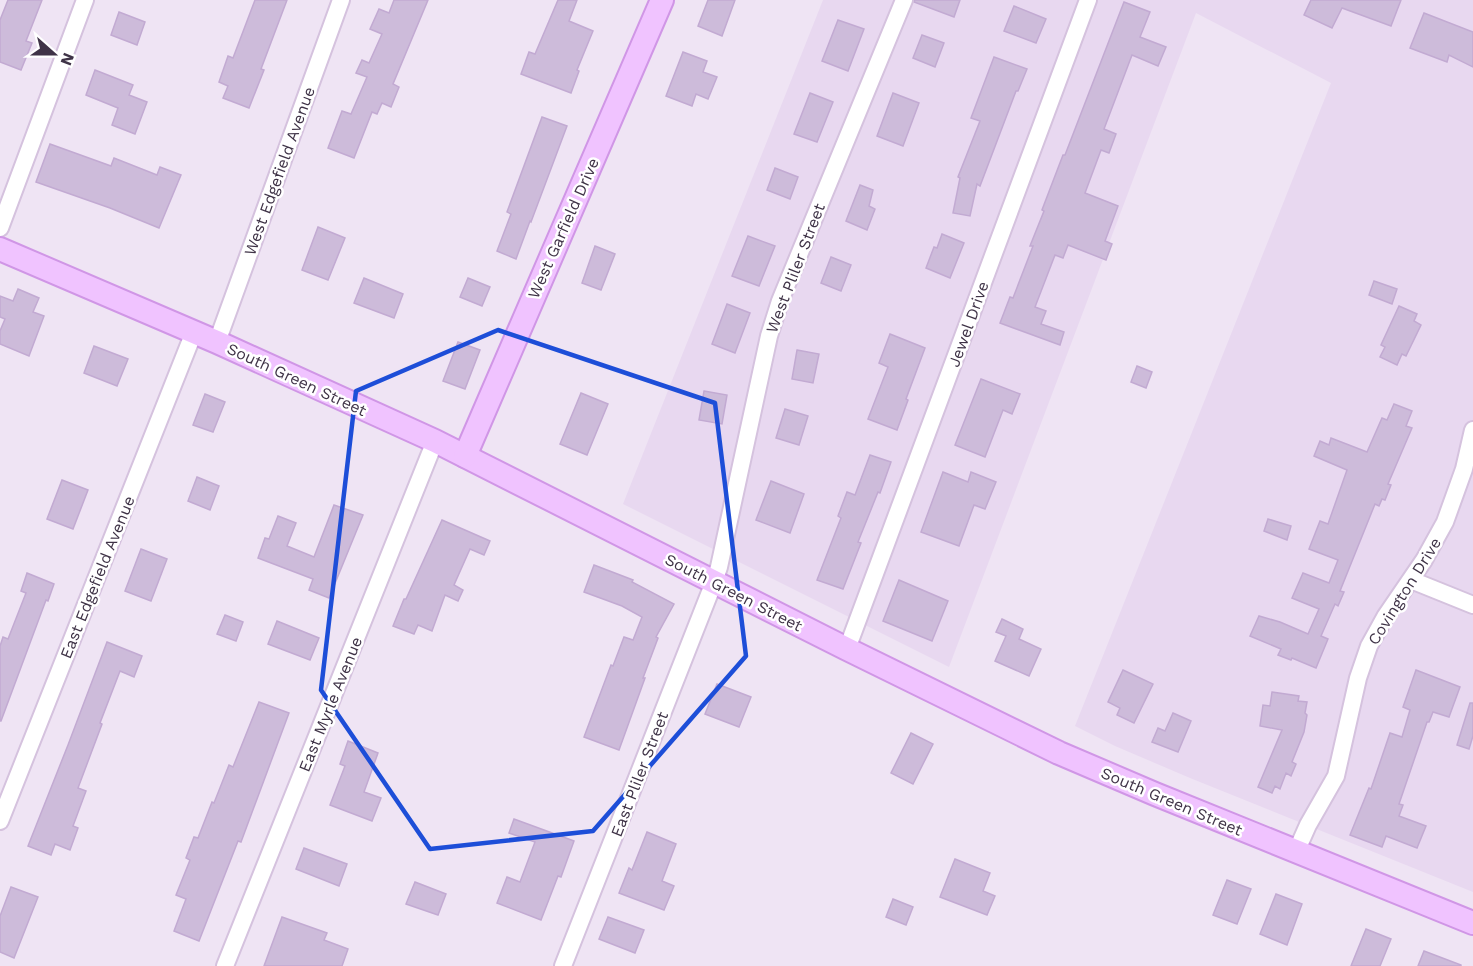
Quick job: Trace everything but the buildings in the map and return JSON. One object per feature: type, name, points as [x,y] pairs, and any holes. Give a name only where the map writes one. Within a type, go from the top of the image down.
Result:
[{"type":"street","points":[[0,228],[85,0]]},
{"type":"street","name":"West Edgefield Avenue","points":[[217,342],[341,0]]},
{"type":"street","name":"West Garfield Drive","points":[[465,456],[662,0]]},
{"type":"street","name":"West Pliler Street","points":[[714,582],[777,311],[794,264],[904,0]]},
{"type":"street","name":"Jewel Drive","points":[[848,649],[1088,0]]},
{"type":"street","name":"South Green Street","points":[[0,249],[217,342],[435,441],[1014,732],[1296,852],[1473,923]]},
{"type":"street","name":"East Edgefield Avenue","points":[[0,821],[194,332]]},
{"type":"street","name":"Covington Drive","points":[[1296,852],[1339,766],[1358,678],[1369,646],[1385,617],[1435,543],[1452,505],[1464,469],[1473,430]]},
{"type":"street","name":"East Myrle Avenue","points":[[225,966],[435,441]]},
{"type":"street","points":[[1412,580],[1473,605]]},
{"type":"street","name":"East Pliler Street","points":[[563,966],[714,582]]},
{"type":"highlighted area","points":[[498,330],[715,403],[746,656],[593,831],[430,849],[321,690],[356,391]]},
{"type":"shaded area","points":[[823,0],[1473,0],[1473,892],[1190,778],[1075,726],[1331,83],[1196,13],[949,667],[623,504]]}]
